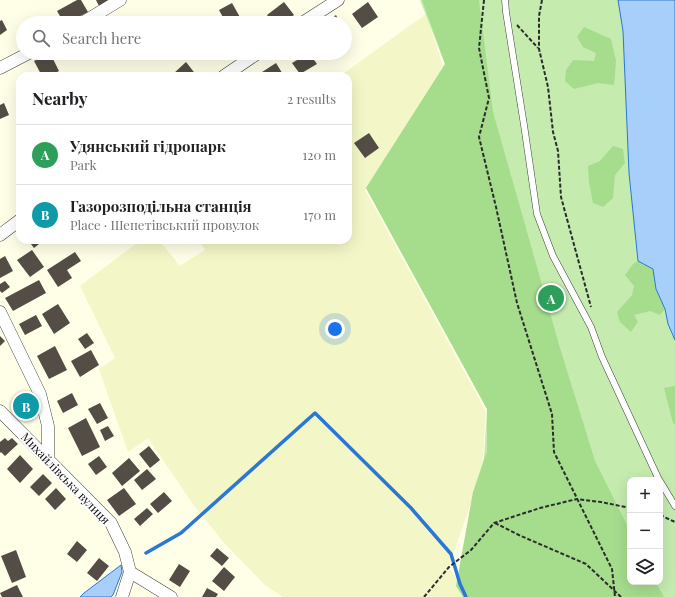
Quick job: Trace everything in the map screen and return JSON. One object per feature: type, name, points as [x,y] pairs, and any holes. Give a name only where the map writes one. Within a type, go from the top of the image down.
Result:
[{"type":"street","points":[[94,16],[120,0]]},
{"type":"street","points":[[313,16],[338,0]]},
{"type":"street","points":[[0,68],[16,60]]},
{"type":"street","points":[[230,72],[248,60]]},
{"type":"street","points":[[0,235],[16,223]]},
{"type":"street","points":[[0,312],[40,394],[48,426],[48,459]]},
{"type":"street","name":"Михайлівська вулиця","points":[[0,411],[111,523],[125,552],[130,572]]},
{"type":"street","points":[[122,597],[130,572],[172,597]]},
{"type":"lane","points":[[505,0],[537,214],[553,256],[591,327],[602,356],[659,477]]},
{"type":"lane","points":[[663,485],[675,506]]},
{"type":"path","points":[[484,0],[479,48],[489,98],[479,138],[517,302],[552,414],[554,452],[612,570],[615,597]]},
{"type":"path","points":[[542,0],[539,16],[539,49],[548,87],[553,132],[558,151],[561,197],[591,305],[591,327]]},
{"type":"path","points":[[506,12],[539,49]]},
{"type":"path","points":[[424,597],[449,567],[471,550],[494,523],[540,508],[577,499],[627,507]]},
{"type":"path","points":[[663,517],[675,522]]},
{"type":"path","points":[[494,523],[586,564],[621,597]]},
{"type":"green space","points":[[420,0],[675,0],[675,597],[464,597],[475,494],[484,458],[487,409],[366,188],[445,64]]},
{"type":"green space","points":[[422,0],[479,0],[493,112],[560,348],[595,461],[627,525],[627,585],[658,585],[664,597],[463,597],[456,586],[473,492],[487,451],[487,409],[366,188],[445,64]]},
{"type":"green space","points":[[426,14],[443,66],[365,190],[486,412],[482,470],[449,567],[467,597],[283,597],[265,585],[226,545],[195,507],[148,438],[128,452],[99,369],[115,358],[80,286],[136,244],[162,244],[180,266],[205,250],[201,244],[352,244],[352,72],[346,72]]},
{"type":"green space","points":[[584,27],[611,39],[616,61],[614,85],[598,83],[574,89],[565,81],[566,70],[573,60],[594,61],[596,53],[583,47],[577,37]]},
{"type":"green space","points":[[613,146],[623,149],[625,163],[615,175],[613,198],[603,207],[593,203],[588,166],[600,161]]},
{"type":"green space","points":[[638,261],[653,269],[656,289],[665,309],[660,315],[650,311],[634,315],[638,322],[631,332],[620,322],[617,312],[632,295],[634,286],[625,275],[633,264]]},
{"type":"green space","points":[[675,386],[675,425],[673,423],[664,388]]},
{"type":"water","points":[[618,0],[675,0],[675,340],[668,324],[665,309],[656,289],[653,269],[638,261],[629,173],[623,31]]},
{"type":"water","points":[[121,565],[122,572],[111,597],[80,597],[84,593]]},
{"type":"building","points":[[77,0],[81,0],[88,12],[80,16],[60,16],[57,11]]},
{"type":"building","points":[[96,0],[109,0],[99,6]]},
{"type":"building","points":[[284,2],[294,15],[268,16],[267,15]]},
{"type":"building","points":[[368,2],[378,17],[362,28],[352,14]]},
{"type":"building","points":[[232,3],[239,16],[222,16],[219,10]]},
{"type":"building","points":[[2,20],[7,30],[0,35],[0,21]]},
{"type":"building","points":[[54,60],[59,71],[40,72],[34,61]]},
{"type":"building","points":[[297,60],[314,60],[317,64],[303,72],[299,72],[292,63]]},
{"type":"building","points":[[186,62],[194,72],[175,72]]},
{"type":"building","points":[[276,63],[282,72],[262,72]]},
{"type":"building","points":[[4,103],[9,115],[0,119],[0,105]]},
{"type":"building","points":[[369,133],[379,148],[365,158],[354,143]]},
{"type":"building","points":[[31,244],[39,244],[34,248]]},
{"type":"building","points":[[32,250],[44,267],[30,277],[17,260]]},
{"type":"building","points":[[75,252],[81,261],[67,270],[72,278],[58,287],[47,270]]},
{"type":"building","points":[[5,256],[13,271],[0,278],[0,259]]},
{"type":"building","points":[[39,280],[46,293],[13,311],[5,298]]},
{"type":"building","points":[[5,281],[10,287],[2,293],[0,291],[0,284]]},
{"type":"building","points":[[58,304],[70,323],[54,334],[42,314]]},
{"type":"building","points":[[36,315],[42,326],[25,335],[19,324]]},
{"type":"building","points":[[87,333],[94,343],[85,349],[78,339]]},
{"type":"building","points":[[0,336],[5,341],[0,346]]},
{"type":"building","points":[[55,346],[67,370],[49,379],[37,356]]},
{"type":"building","points":[[91,350],[99,365],[80,377],[71,361]]},
{"type":"building","points":[[72,393],[78,405],[63,413],[57,401]]},
{"type":"building","points":[[30,395],[37,410],[23,418],[15,403]]},
{"type":"building","points":[[100,403],[108,418],[97,424],[88,409]]},
{"type":"building","points":[[86,418],[100,447],[82,456],[68,428]]},
{"type":"building","points":[[108,426],[114,436],[105,441],[100,430]]},
{"type":"building","points":[[5,438],[8,441],[12,438],[18,444],[5,456],[1,452],[0,453],[0,442]]},
{"type":"building","points":[[149,446],[160,460],[150,468],[139,454]]},
{"type":"building","points":[[20,455],[33,469],[20,483],[7,469]]},
{"type":"building","points":[[99,456],[107,467],[96,475],[88,464]]},
{"type":"building","points":[[129,458],[140,471],[122,486],[112,473]]},
{"type":"building","points":[[147,469],[156,479],[142,490],[134,480]]},
{"type":"building","points":[[43,474],[52,483],[39,496],[30,487]]},
{"type":"building","points":[[56,488],[66,499],[55,510],[45,499]]},
{"type":"building","points":[[124,488],[136,504],[119,516],[107,500]]},
{"type":"building","points":[[164,492],[172,501],[158,513],[150,504]]},
{"type":"building","points":[[147,508],[153,514],[140,526],[134,519]]},
{"type":"building","points":[[77,541],[87,550],[77,562],[67,554]]},
{"type":"building","points":[[217,548],[229,558],[222,566],[210,556]]},
{"type":"building","points":[[16,550],[26,577],[12,583],[1,556]]},
{"type":"building","points":[[99,558],[109,566],[97,581],[87,573]]},
{"type":"building","points":[[179,564],[190,571],[180,587],[169,580]]},
{"type":"building","points":[[224,567],[235,577],[224,591],[212,581]]},
{"type":"building","points":[[17,585],[23,597],[2,597],[0,593]]},
{"type":"building","points":[[207,588],[218,594],[216,597],[202,597]]},
{"type":"waterway","points":[[146,553],[181,533],[315,413],[411,508],[451,554],[460,584],[466,597]]},
{"type":"place","name":"Удянський гідропарк","points":[[551,298]]},
{"type":"place","name":"Газорозподільна станція","points":[[26,406]]}]
